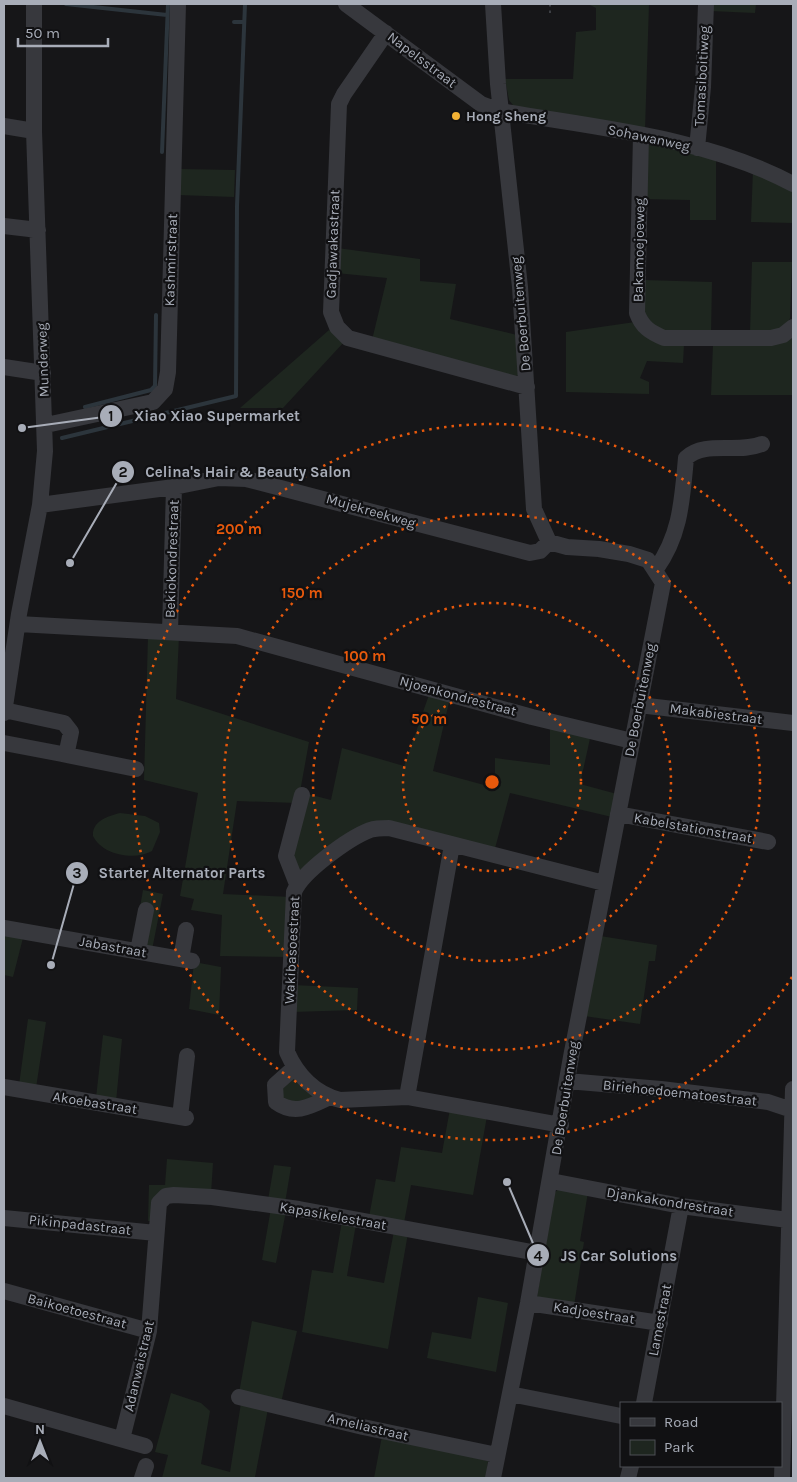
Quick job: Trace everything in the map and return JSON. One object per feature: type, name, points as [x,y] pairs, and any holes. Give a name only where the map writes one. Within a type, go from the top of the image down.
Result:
[{"type":"street","name":"Munderweg","points":[[4,712],[13,617],[40,505],[46,426],[34,130],[34,4]]},
{"type":"street","name":"Kashmirstraat","points":[[46,426],[153,402],[165,389],[168,372],[178,4]]},
{"type":"street","name":"Napelsstraat","points":[[346,4],[481,104],[500,110]]},
{"type":"street","name":"De Boerbuitenweg","points":[[493,4],[500,110],[520,287],[534,509],[549,542]]},
{"type":"street","name":"Tomasiboitiweg","points":[[697,148],[703,87],[706,4]]},
{"type":"street","name":"Gadjawakastraat","points":[[386,33],[339,104],[331,312],[337,326],[348,338],[527,387]]},
{"type":"street","name":"Sohawanweg","points":[[500,110],[697,148],[762,167],[793,184]]},
{"type":"street","points":[[4,126],[34,130]]},
{"type":"street","name":"Bakamoejoeweg","points":[[641,136],[637,313],[640,322],[650,332],[664,338],[771,338],[783,335],[793,327]]},
{"type":"street","points":[[4,226],[38,230]]},
{"type":"street","points":[[4,367],[44,373]]},
{"type":"street","points":[[549,542],[567,547],[629,554],[648,560],[656,569],[669,551],[676,532],[681,508],[686,458],[692,452],[704,449],[750,449],[762,444]]},
{"type":"street","name":"Mujekreekweg","points":[[40,505],[174,487],[219,478],[246,479],[530,554],[540,551],[549,542]]},
{"type":"street","name":"Bekiokondrestraat","points":[[170,632],[174,487]]},
{"type":"street","name":"De Boerbuitenweg","points":[[493,1478],[528,1303],[551,1181],[567,1081],[662,582],[656,569]]},
{"type":"street","name":"Njoenkondrestraat","points":[[13,617],[94,630],[237,636],[532,717],[632,741]]},
{"type":"street","name":"Makabiestraat","points":[[639,705],[793,723]]},
{"type":"street","points":[[4,712],[64,723],[71,732],[68,751],[62,754]]},
{"type":"street","points":[[4,743],[136,770]]},
{"type":"street","points":[[297,884],[286,856],[302,795]]},
{"type":"street","name":"Kabelstationstraat","points":[[618,814],[768,842]]},
{"type":"street","name":"Wakibasoestraat","points":[[294,1068],[287,1052],[294,892],[297,884],[333,854],[369,830],[389,828],[604,883]]},
{"type":"street","points":[[407,1097],[452,845]]},
{"type":"street","points":[[138,951],[146,910]]},
{"type":"street","name":"Jabastraat","points":[[4,928],[187,960],[186,930]]},
{"type":"street","name":"Akoebastraat","points":[[4,1087],[183,1117],[187,1056]]},
{"type":"street","points":[[330,1097],[302,1110],[291,1110],[276,1102],[276,1085],[294,1068],[317,1090],[340,1100],[407,1097],[560,1124]]},
{"type":"street","name":"Biriehoedoematoestraat","points":[[567,1081],[661,1089],[768,1102],[792,1110]]},
{"type":"street","points":[[782,1478],[793,1089]]},
{"type":"street","name":"Djankakondrestraat","points":[[551,1181],[681,1206],[788,1220]]},
{"type":"street","name":"Kapasikelestraat","points":[[156,1233],[159,1203],[166,1196],[174,1194],[212,1196],[299,1209],[537,1253]]},
{"type":"street","name":"Lamestraat","points":[[644,1402],[681,1206]]},
{"type":"street","name":"Pikinpadastraat","points":[[4,1218],[156,1233]]},
{"type":"street","name":"Adanwaistraat","points":[[122,1440],[150,1331],[156,1233]]},
{"type":"street","name":"Baikoetoestraat","points":[[4,1291],[150,1331]]},
{"type":"street","name":"Kadjoestraat","points":[[528,1303],[660,1323]]},
{"type":"street","points":[[510,1394],[620,1416]]},
{"type":"street","name":"Ameliastraat","points":[[239,1397],[363,1427],[497,1455]]},
{"type":"street","points":[[4,1406],[145,1446]]},
{"type":"path","points":[[550,4],[550,15]]},
{"type":"green space","points":[[588,4],[649,4],[645,130],[516,109],[509,100],[505,79],[573,79],[576,32],[596,30],[596,8]]},
{"type":"green space","points":[[710,4],[756,4],[755,13],[710,11]]},
{"type":"green space","points":[[651,142],[716,158],[716,220],[690,220],[690,200],[643,199],[647,144]]},
{"type":"green space","points":[[179,169],[235,170],[234,197],[178,195]]},
{"type":"green space","points":[[753,169],[793,189],[793,223],[751,222]]},
{"type":"green space","points":[[337,248],[420,259],[420,281],[456,284],[450,319],[517,335],[518,375],[511,379],[372,340],[387,278],[336,273]]},
{"type":"green space","points":[[752,262],[792,262],[790,318],[786,329],[750,334]]},
{"type":"green space","points":[[643,280],[712,282],[711,335],[653,329],[642,308]]},
{"type":"green space","points":[[635,322],[684,344],[683,363],[647,361],[640,378],[649,382],[649,394],[566,392],[566,332]]},
{"type":"green space","points":[[329,330],[344,342],[283,408],[240,408]]},
{"type":"green space","points":[[793,332],[793,395],[711,395],[713,344]]},
{"type":"green space","points":[[148,636],[179,637],[176,699],[309,742],[300,792],[331,800],[342,748],[404,766],[430,692],[450,698],[433,771],[495,788],[495,758],[550,765],[550,724],[591,734],[580,784],[617,794],[612,817],[510,793],[494,852],[387,822],[299,873],[288,854],[297,803],[237,801],[223,894],[291,897],[289,957],[220,956],[222,915],[191,910],[194,899],[180,896],[198,793],[144,780]]},
{"type":"green space","points":[[120,813],[145,816],[159,823],[160,832],[152,851],[137,856],[128,856],[111,852],[97,843],[93,836],[95,826],[102,820]]},
{"type":"green space","points":[[143,890],[163,894],[152,950],[133,947]]},
{"type":"green space","points":[[4,931],[24,934],[13,977],[4,975]]},
{"type":"green space","points":[[600,936],[657,945],[655,961],[649,961],[640,1024],[584,1016]]},
{"type":"green space","points":[[194,962],[221,967],[219,1015],[189,1009]]},
{"type":"green space","points":[[293,985],[358,988],[357,1010],[292,1012]]},
{"type":"green space","points":[[28,1019],[46,1022],[36,1088],[19,1085]]},
{"type":"green space","points":[[103,1035],[122,1039],[116,1102],[96,1098]]},
{"type":"green space","points":[[290,1075],[321,1098],[302,1106],[281,1102],[278,1087]]},
{"type":"green space","points":[[450,1109],[487,1116],[473,1195],[411,1185],[404,1223],[369,1217],[376,1179],[395,1182],[401,1147],[442,1153]]},
{"type":"green space","points":[[167,1159],[213,1163],[211,1194],[179,1190],[154,1221],[148,1221],[149,1185],[165,1185]]},
{"type":"green space","points":[[274,1165],[291,1167],[285,1203],[268,1200]]},
{"type":"green space","points":[[560,1188],[588,1192],[580,1241],[584,1242],[574,1306],[537,1297],[554,1193]]},
{"type":"green space","points":[[271,1208],[286,1211],[276,1263],[262,1260]]},
{"type":"green space","points":[[342,1221],[356,1224],[347,1276],[384,1283],[394,1231],[408,1233],[388,1349],[302,1332],[312,1270],[333,1273]]},
{"type":"green space","points":[[478,1297],[508,1303],[496,1372],[427,1358],[432,1332],[471,1339]]},
{"type":"green space","points":[[252,1321],[297,1331],[281,1403],[239,1393]]},
{"type":"green space","points":[[171,1393],[201,1403],[210,1411],[201,1464],[230,1472],[241,1403],[268,1409],[255,1477],[262,1478],[162,1478],[168,1455],[155,1452]]},
{"type":"green space","points":[[382,1436],[488,1461],[486,1478],[374,1478]]},
{"type":"waterway","points":[[66,4],[167,15]]},
{"type":"waterway","points":[[162,152],[168,4]]},
{"type":"waterway","points":[[62,438],[236,396],[237,206],[245,4]]},
{"type":"waterway","points":[[234,22],[244,22]]},
{"type":"waterway","points":[[85,407],[151,390],[155,386],[156,315]]},
{"type":"place","name":"Hong Sheng","points":[[456,116]]},
{"type":"place","name":"Xiao Xiao Supermarket","points":[[22,428]]},
{"type":"place","name":"Celina's Hair & Beauty Salon","points":[[70,563]]},
{"type":"place","name":"Starter Alternator Parts","points":[[51,965]]},
{"type":"place","name":"JS Car Solutions","points":[[507,1182]]}]
